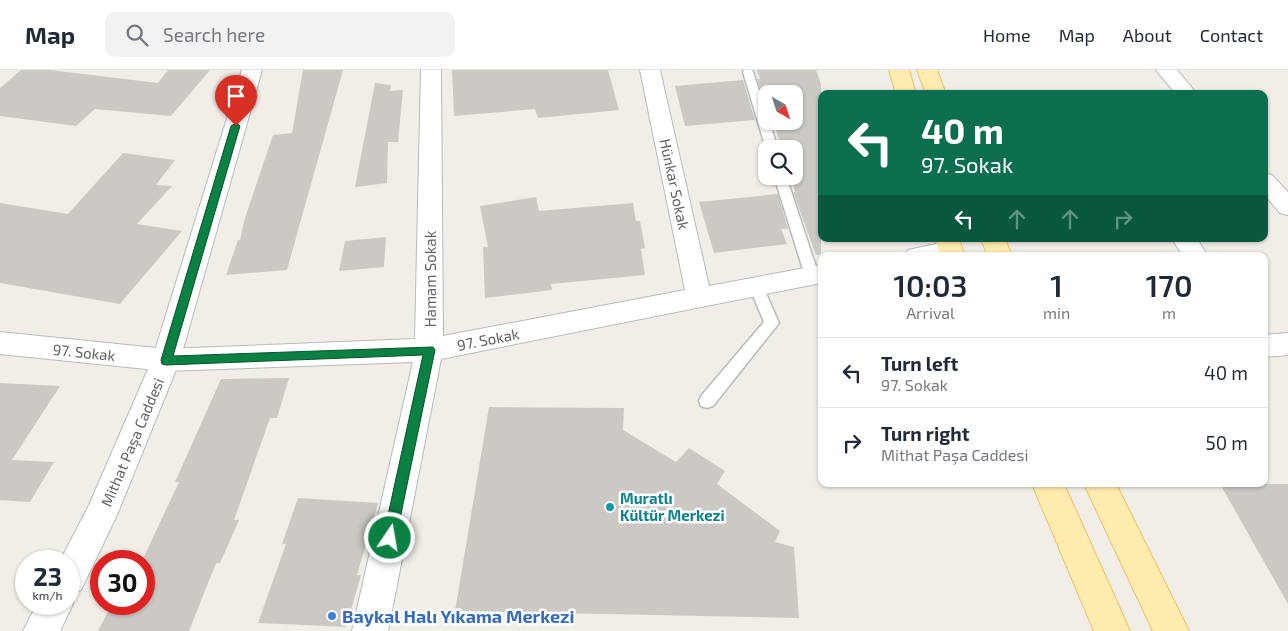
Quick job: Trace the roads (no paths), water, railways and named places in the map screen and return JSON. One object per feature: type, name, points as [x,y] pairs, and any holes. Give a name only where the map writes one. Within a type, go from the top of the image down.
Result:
[{"type":"main road","points":[[899,70],[905,90]]},
{"type":"main road","points":[[927,70],[934,90]]},
{"type":"main road","points":[[1049,487],[1112,631]]},
{"type":"main road","points":[[1101,487],[1171,631]]},
{"type":"street","name":"Mithat Paşa Caddesi","points":[[80,557],[102,516],[166,360],[252,70]]},
{"type":"street","name":"Hamam Sokak","points":[[370,631],[429,350],[431,70]]},
{"type":"street","name":"Hünkar Sokak","points":[[650,70],[699,297]]},
{"type":"street","points":[[1166,70],[1184,90]]},
{"type":"street","points":[[1268,184],[1288,207]]},
{"type":"street","points":[[934,252],[950,248]]},
{"type":"street","name":"97. Sokak","points":[[0,343],[166,360],[429,350],[816,275]]},
{"type":"street","points":[[1268,346],[1288,344]]},
{"type":"street","points":[[41,631],[50,615]]},
{"type":"lane","points":[[748,72],[769,140]]},
{"type":"lane","points":[[783,185],[816,275]]},
{"type":"lane","points":[[707,401],[772,323],[756,286]]},
{"type":"place","name":"Muratlı Kültür Merkezi","points":[[610,507]]},
{"type":"place","name":"Baykal Halı Yıkama Merkezi","points":[[332,616]]}]
